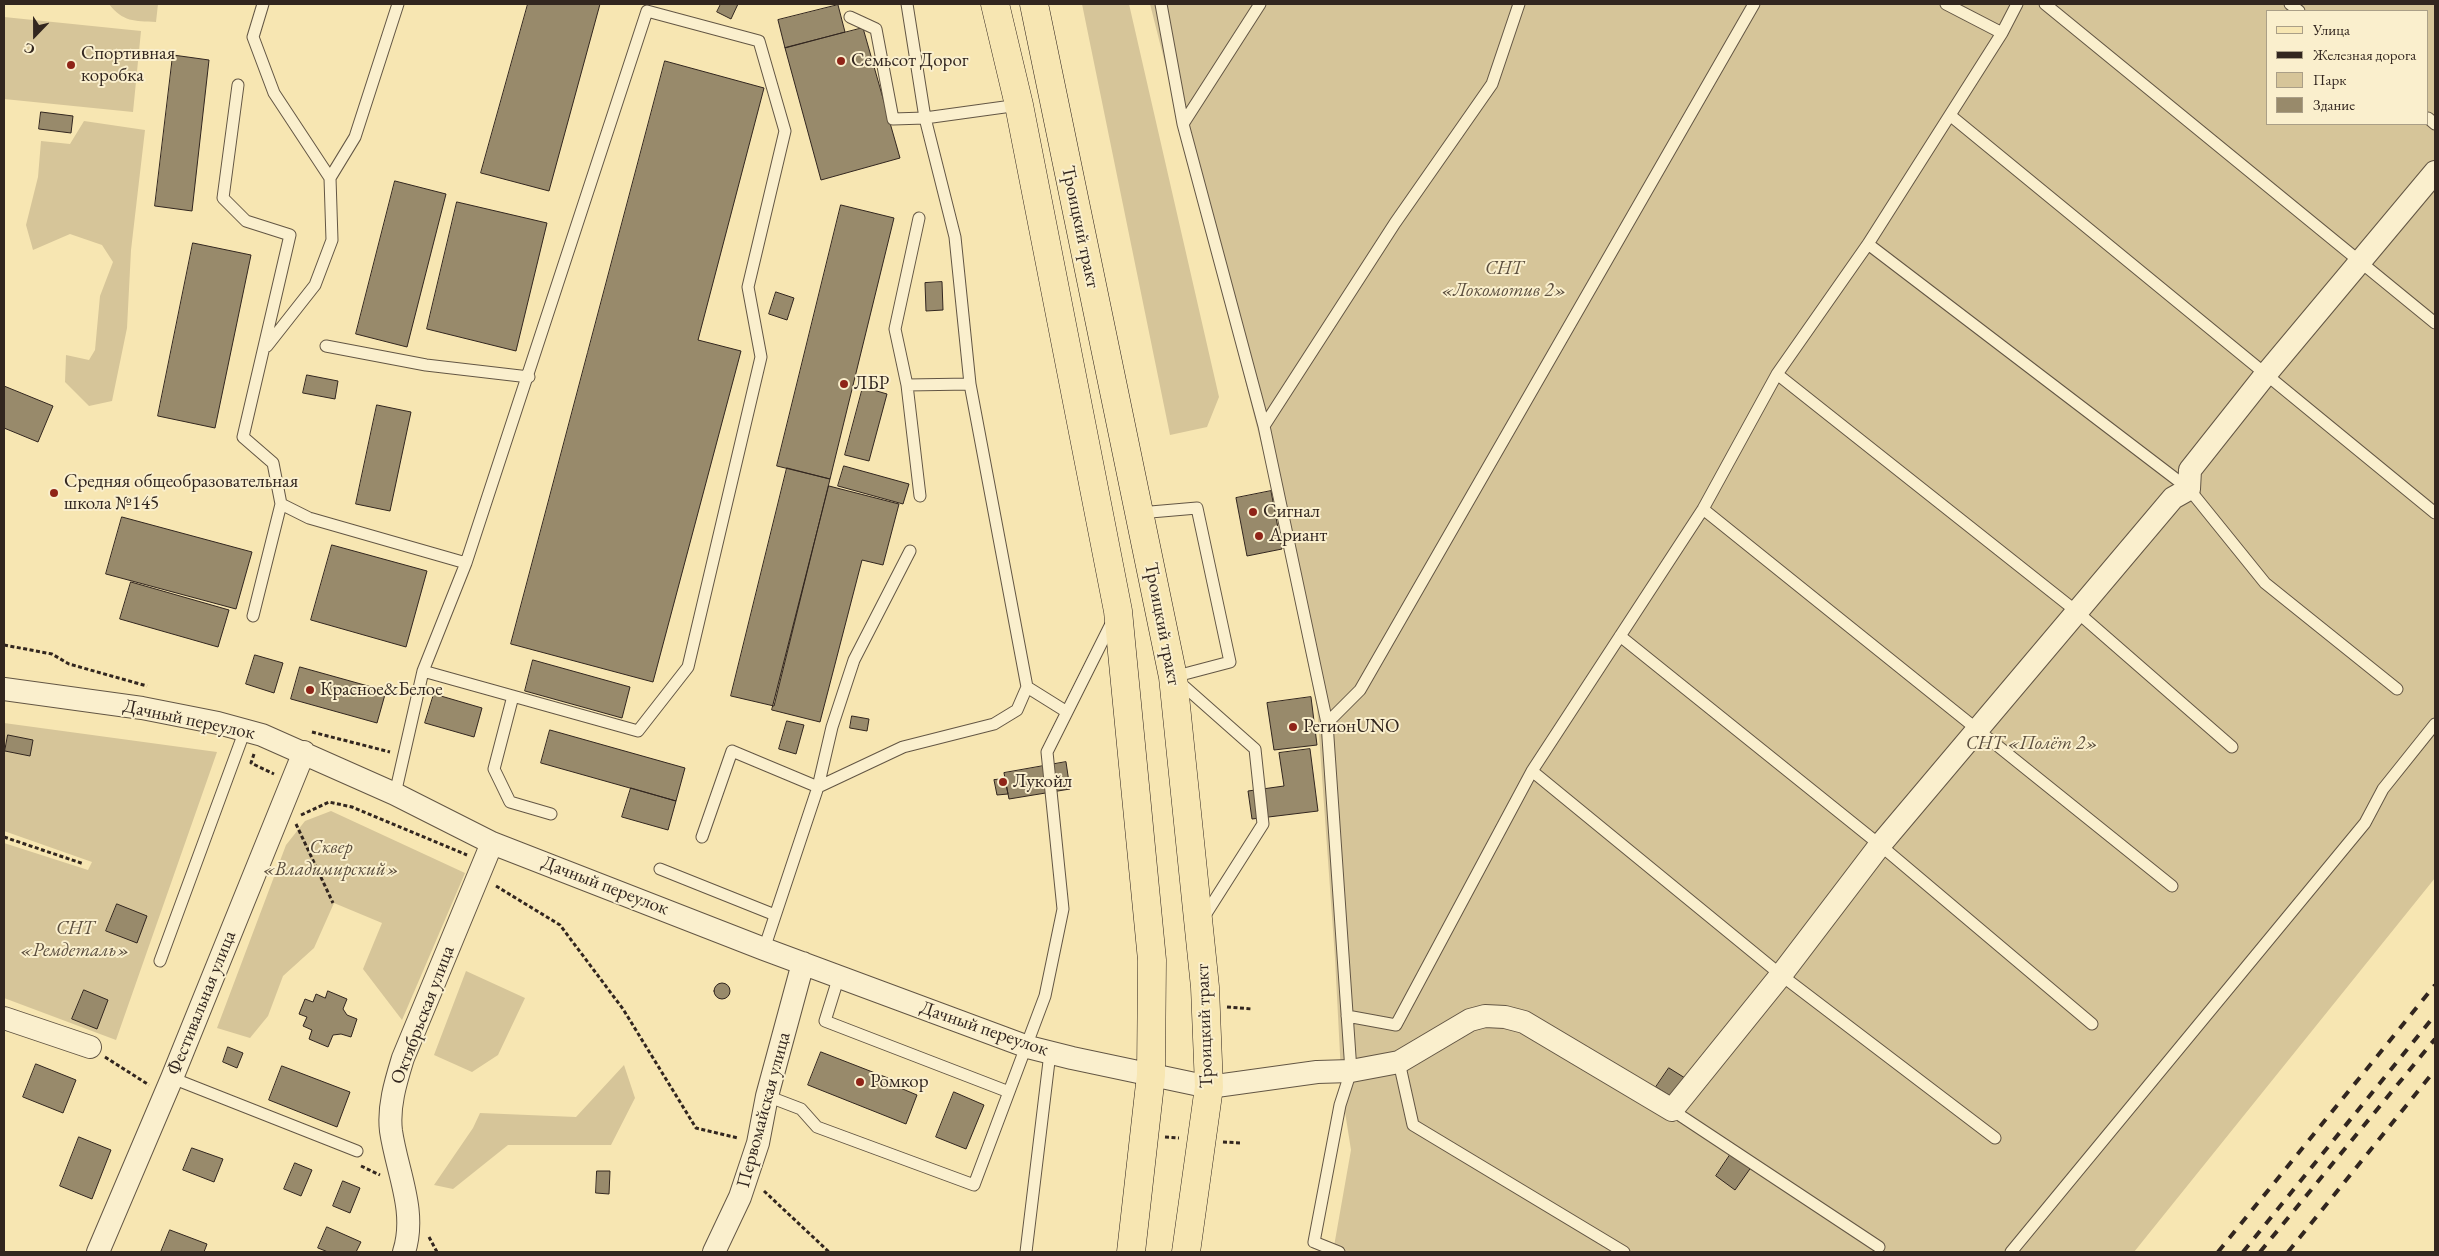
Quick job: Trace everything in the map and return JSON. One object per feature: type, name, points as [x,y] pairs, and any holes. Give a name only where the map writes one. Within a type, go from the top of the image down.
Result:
[{"type":"main road","name":"Троицкий тракт","points":[[995,4],[1018,105],[1118,612],[1152,960],[1151,1075],[1131,1252]]},
{"type":"main road","name":"Троицкий тракт","points":[[1034,4],[1174,677],[1205,987],[1209,1087],[1186,1252]]},
{"type":"street","points":[[1672,1110],[1781,975],[1880,845],[2173,498],[2189,489],[2190,470],[2266,374],[2435,172]]},
{"type":"street","name":"Дачный переулок","points":[[4,689],[142,708],[245,730],[304,752],[395,794],[485,860],[764,948],[1028,1047],[1050,1053],[1209,1087],[1318,1072],[1351,1071],[1399,1062],[1470,1020],[1485,1016],[1505,1017],[1524,1022],[1672,1110]]},
{"type":"street","name":"Фестивальная улица","points":[[98,1252],[169,1087],[304,752]]},
{"type":"street","name":"Октябрьская улица","points":[[404,1252],[408,1240],[409,1213],[391,1129],[393,1095],[403,1058],[485,860]]},
{"type":"street","name":"Первомайская улица","points":[[714,1252],[748,1176],[758,1143],[767,1096],[803,963]]},
{"type":"street","points":[[4,1018],[90,1047]]},
{"type":"lane","points":[[263,4],[253,37],[274,93],[330,178],[332,240],[315,285],[265,350]]},
{"type":"lane","points":[[330,178],[356,137],[398,4]]},
{"type":"lane","points":[[702,837],[732,752],[818,787],[903,747],[994,724],[1017,710],[1027,687],[970,384],[955,237],[925,118],[907,4]]},
{"type":"lane","points":[[1161,4],[1183,124],[1264,426],[1327,723],[1351,1071],[1340,1105],[1313,1247],[1339,1252]]},
{"type":"lane","points":[[1183,124],[1260,4]]},
{"type":"lane","points":[[1264,426],[1395,223],[1492,84],[1519,4]]},
{"type":"lane","points":[[1327,723],[1360,690],[1754,4]]},
{"type":"lane","points":[[1946,4],[2002,33]]},
{"type":"lane","points":[[1347,1016],[1396,1025],[1532,771],[1702,510],[1777,374],[1868,244],[1951,116],[2002,33],[2017,4]]},
{"type":"lane","points":[[2044,4],[2361,260],[2435,323]]},
{"type":"lane","points":[[395,794],[423,671],[466,563],[529,377],[647,11],[759,41],[784,132],[748,286],[761,358],[688,667],[638,731],[423,671]]},
{"type":"lane","points":[[850,17],[876,29],[893,119],[925,118],[1018,105]]},
{"type":"lane","points":[[238,85],[223,198],[246,221],[290,235],[265,350],[243,436],[273,463],[281,504],[253,616]]},
{"type":"lane","points":[[1951,116],[2435,513]]},
{"type":"lane","points":[[919,218],[895,329],[907,385],[920,496]]},
{"type":"lane","points":[[1868,244],[2189,489],[2265,583],[2397,689]]},
{"type":"lane","points":[[326,346],[426,365],[529,377]]},
{"type":"lane","points":[[1777,374],[2076,611],[2232,747]]},
{"type":"lane","points":[[907,385],[970,384]]},
{"type":"lane","points":[[281,504],[309,518],[466,563]]},
{"type":"lane","points":[[1139,513],[1197,508],[1230,662],[1174,677]]},
{"type":"lane","points":[[1702,510],[2172,886]]},
{"type":"lane","points":[[764,948],[818,787],[832,727],[854,660],[910,551]]},
{"type":"lane","points":[[767,1096],[801,1109],[817,1127],[974,1185],[1028,1047],[1045,996],[1063,909],[1047,752],[1118,612]]},
{"type":"lane","points":[[1620,636],[1880,845],[2092,1024]]},
{"type":"lane","points":[[1174,677],[1255,749],[1263,824],[1199,926]]},
{"type":"lane","points":[[1027,687],[1067,712]]},
{"type":"lane","points":[[513,696],[494,768],[510,802],[550,814]]},
{"type":"lane","points":[[2011,1252],[2365,823],[2383,789],[2435,724]]},
{"type":"lane","points":[[160,961],[245,730]]},
{"type":"lane","points":[[1532,771],[1781,975],[1995,1138]]},
{"type":"lane","points":[[660,869],[775,915]]},
{"type":"lane","points":[[839,976],[825,1021],[1010,1092]]},
{"type":"lane","points":[[1026,1252],[1050,1053]]},
{"type":"lane","points":[[1399,1062],[1413,1125],[1624,1252]]},
{"type":"lane","points":[[169,1087],[357,1151]]},
{"type":"lane","points":[[1672,1110],[1879,1247]]},
{"type":"path","points":[[333,903],[293,818],[329,802],[352,807],[485,860],[560,925],[623,1010],[696,1128],[758,1143]]},
{"type":"path","points":[[4,836],[84,864]]},
{"type":"path","points":[[112,1061],[169,1087]]},
{"type":"path","points":[[357,1164],[375,1171],[406,1193]]},
{"type":"path","points":[[748,1176],[829,1252]]},
{"type":"path","points":[[428,1235],[437,1252]]},
{"type":"green space","points":[[109,4],[158,4],[156,22],[124,17]]},
{"type":"green space","points":[[1082,4],[1129,4],[1219,397],[1207,427],[1170,435]]},
{"type":"green space","name":"СНТ «Полёт 2»","points":[[1150,4],[2435,4],[2435,878],[2134,1252],[1333,1252],[1351,1150],[1342,1093],[1335,958],[1317,707],[1268,471]]},
{"type":"green space","name":"Спортивная коробка","points":[[4,17],[141,31],[133,112],[4,99]]},
{"type":"green space","points":[[84,121],[145,130],[131,250],[127,328],[112,401],[89,406],[65,382],[66,355],[89,360],[95,350],[100,296],[113,262],[102,245],[70,234],[33,250],[26,225],[38,177],[41,141],[70,144]]},
{"type":"green space","name":"СНТ «Ремдеталь»","points":[[4,723],[217,752],[116,1040],[4,998],[4,843],[88,870],[92,862],[4,831]]},
{"type":"green space","name":"Сквер «Владимирский»","points":[[331,811],[465,873],[402,1020],[363,969],[382,923],[334,903],[314,948],[283,976],[268,1016],[250,1038],[217,1028],[286,845],[305,821]]},
{"type":"green space","points":[[466,971],[525,998],[498,1055],[472,1072],[434,1055]]},
{"type":"green space","points":[[624,1065],[635,1098],[611,1145],[508,1145],[453,1189],[434,1185],[473,1128],[480,1113],[576,1117]]},
{"type":"building","points":[[528,4],[600,4],[549,191],[481,173]]},
{"type":"building","points":[[721,4],[738,4],[731,19],[717,12]]},
{"type":"building","points":[[838,5],[845,32],[785,48],[778,20]]},
{"type":"building","points":[[863,28],[900,158],[821,180],[785,48]]},
{"type":"building","points":[[173,55],[209,60],[192,211],[155,206]]},
{"type":"building","points":[[665,61],[764,88],[698,340],[741,351],[653,682],[511,644]]},
{"type":"building","points":[[41,112],[73,116],[71,133],[39,129]]},
{"type":"building","points":[[395,181],[446,194],[407,347],[356,334]]},
{"type":"building","points":[[457,202],[547,223],[516,351],[427,329]]},
{"type":"building","points":[[841,205],[894,218],[830,479],[777,466]]},
{"type":"building","points":[[193,243],[251,255],[215,428],[158,416]]},
{"type":"building","points":[[942,282],[943,310],[926,311],[925,283]]},
{"type":"building","points":[[776,292],[794,298],[787,320],[769,314]]},
{"type":"building","points":[[307,375],[338,381],[335,399],[303,393]]},
{"type":"building","points":[[4,386],[53,406],[38,442],[4,428]]},
{"type":"building","points":[[863,387],[887,394],[869,461],[845,455]]},
{"type":"building","points":[[377,405],[411,412],[390,511],[356,504]]},
{"type":"building","points":[[844,466],[909,484],[903,504],[838,486]]},
{"type":"building","points":[[787,468],[830,479],[774,706],[731,696]]},
{"type":"building","points":[[829,486],[899,504],[883,565],[862,560],[820,722],[772,710]]},
{"type":"building","points":[[1271,491],[1282,549],[1247,556],[1236,498]]},
{"type":"building","points":[[122,517],[252,552],[236,609],[106,574]]},
{"type":"building","points":[[332,545],[427,571],[406,647],[311,620]]},
{"type":"building","points":[[131,582],[229,610],[218,647],[120,619]]},
{"type":"building","points":[[255,655],[283,663],[274,693],[246,684]]},
{"type":"building","points":[[533,660],[630,687],[622,718],[525,691]]},
{"type":"building","points":[[300,667],[386,691],[377,723],[291,699]]},
{"type":"building","points":[[434,694],[482,708],[474,737],[425,723]]},
{"type":"building","points":[[1311,697],[1317,745],[1274,750],[1267,703]]},
{"type":"building","points":[[852,716],[869,719],[867,731],[850,728]]},
{"type":"building","points":[[787,721],[804,725],[796,754],[779,749]]},
{"type":"building","points":[[550,730],[685,768],[676,801],[541,763]]},
{"type":"building","points":[[8,735],[33,740],[30,756],[5,751]]},
{"type":"building","points":[[1310,749],[1318,811],[1252,819],[1248,791],[1284,786],[1279,753]]},
{"type":"building","points":[[1066,762],[1070,789],[1009,799],[1004,773]]},
{"type":"building","points":[[1005,779],[1008,794],[997,795],[994,780]]},
{"type":"building","points":[[631,788],[676,801],[668,830],[622,817]]},
{"type":"building","points":[[117,904],[147,916],[137,943],[106,931]]},
{"type":"building","points":[[722,983],[728,985],[730,991],[728,997],[722,999],[716,997],[714,991],[716,985]]},
{"type":"building","points":[[84,990],[108,1000],[97,1029],[72,1019]]},
{"type":"building","points":[[328,991],[347,999],[343,1009],[347,1015],[357,1019],[351,1037],[341,1034],[333,1035],[328,1047],[309,1039],[312,1030],[303,1026],[307,1017],[299,1014],[305,999],[313,1002],[316,994],[325,998]]},
{"type":"building","points":[[228,1047],[243,1053],[237,1068],[223,1062]]},
{"type":"building","points":[[821,1052],[888,1078],[886,1082],[917,1095],[906,1124],[808,1085]]},
{"type":"building","points":[[36,1064],[76,1080],[63,1113],[23,1097]]},
{"type":"building","points":[[282,1066],[350,1092],[337,1127],[269,1100]]},
{"type":"building","points":[[1669,1068],[1685,1078],[1672,1097],[1656,1087]]},
{"type":"building","points":[[954,1092],[984,1105],[966,1149],[936,1137]]},
{"type":"building","points":[[79,1137],[111,1150],[92,1199],[60,1186]]},
{"type":"building","points":[[192,1148],[223,1159],[214,1182],[183,1170]]},
{"type":"building","points":[[1732,1152],[1752,1166],[1735,1190],[1716,1176]]},
{"type":"building","points":[[295,1163],[312,1170],[301,1196],[284,1189]]},
{"type":"building","points":[[597,1171],[610,1171],[609,1194],[596,1193]]},
{"type":"building","points":[[343,1181],[360,1188],[350,1213],[333,1206]]},
{"type":"building","points":[[327,1227],[361,1242],[356,1252],[328,1252],[318,1248]]},
{"type":"building","points":[[170,1230],[207,1244],[204,1252],[161,1252]]},
{"type":"railway","points":[[2218,1252],[2435,985]]},
{"type":"railway","points":[[2243,1252],[2435,1015]]},
{"type":"railway","points":[[2260,1252],[2435,1039]]},
{"type":"railway","points":[[2288,1252],[2435,1070]]},
{"type":"place","name":"Семьсот Дорог","points":[[841,61]]},
{"type":"place","name":"Спортивная коробка","points":[[71,65]]},
{"type":"place","name":"ЛБР","points":[[844,384]]},
{"type":"place","name":"Средняя общеобразовательная школа №145","points":[[54,493]]},
{"type":"place","name":"Сигнал","points":[[1253,512]]},
{"type":"place","name":"Ариант","points":[[1259,536]]},
{"type":"place","name":"Красное&Белое","points":[[310,690]]},
{"type":"place","name":"РегионUNO","points":[[1293,727]]},
{"type":"place","name":"Лукойл","points":[[1003,782]]},
{"type":"place","name":"Ромкор","points":[[860,1082]]},
{"type":"park label","name":"СНТ «Локомотив 2»","points":[[1504,280]]}]
